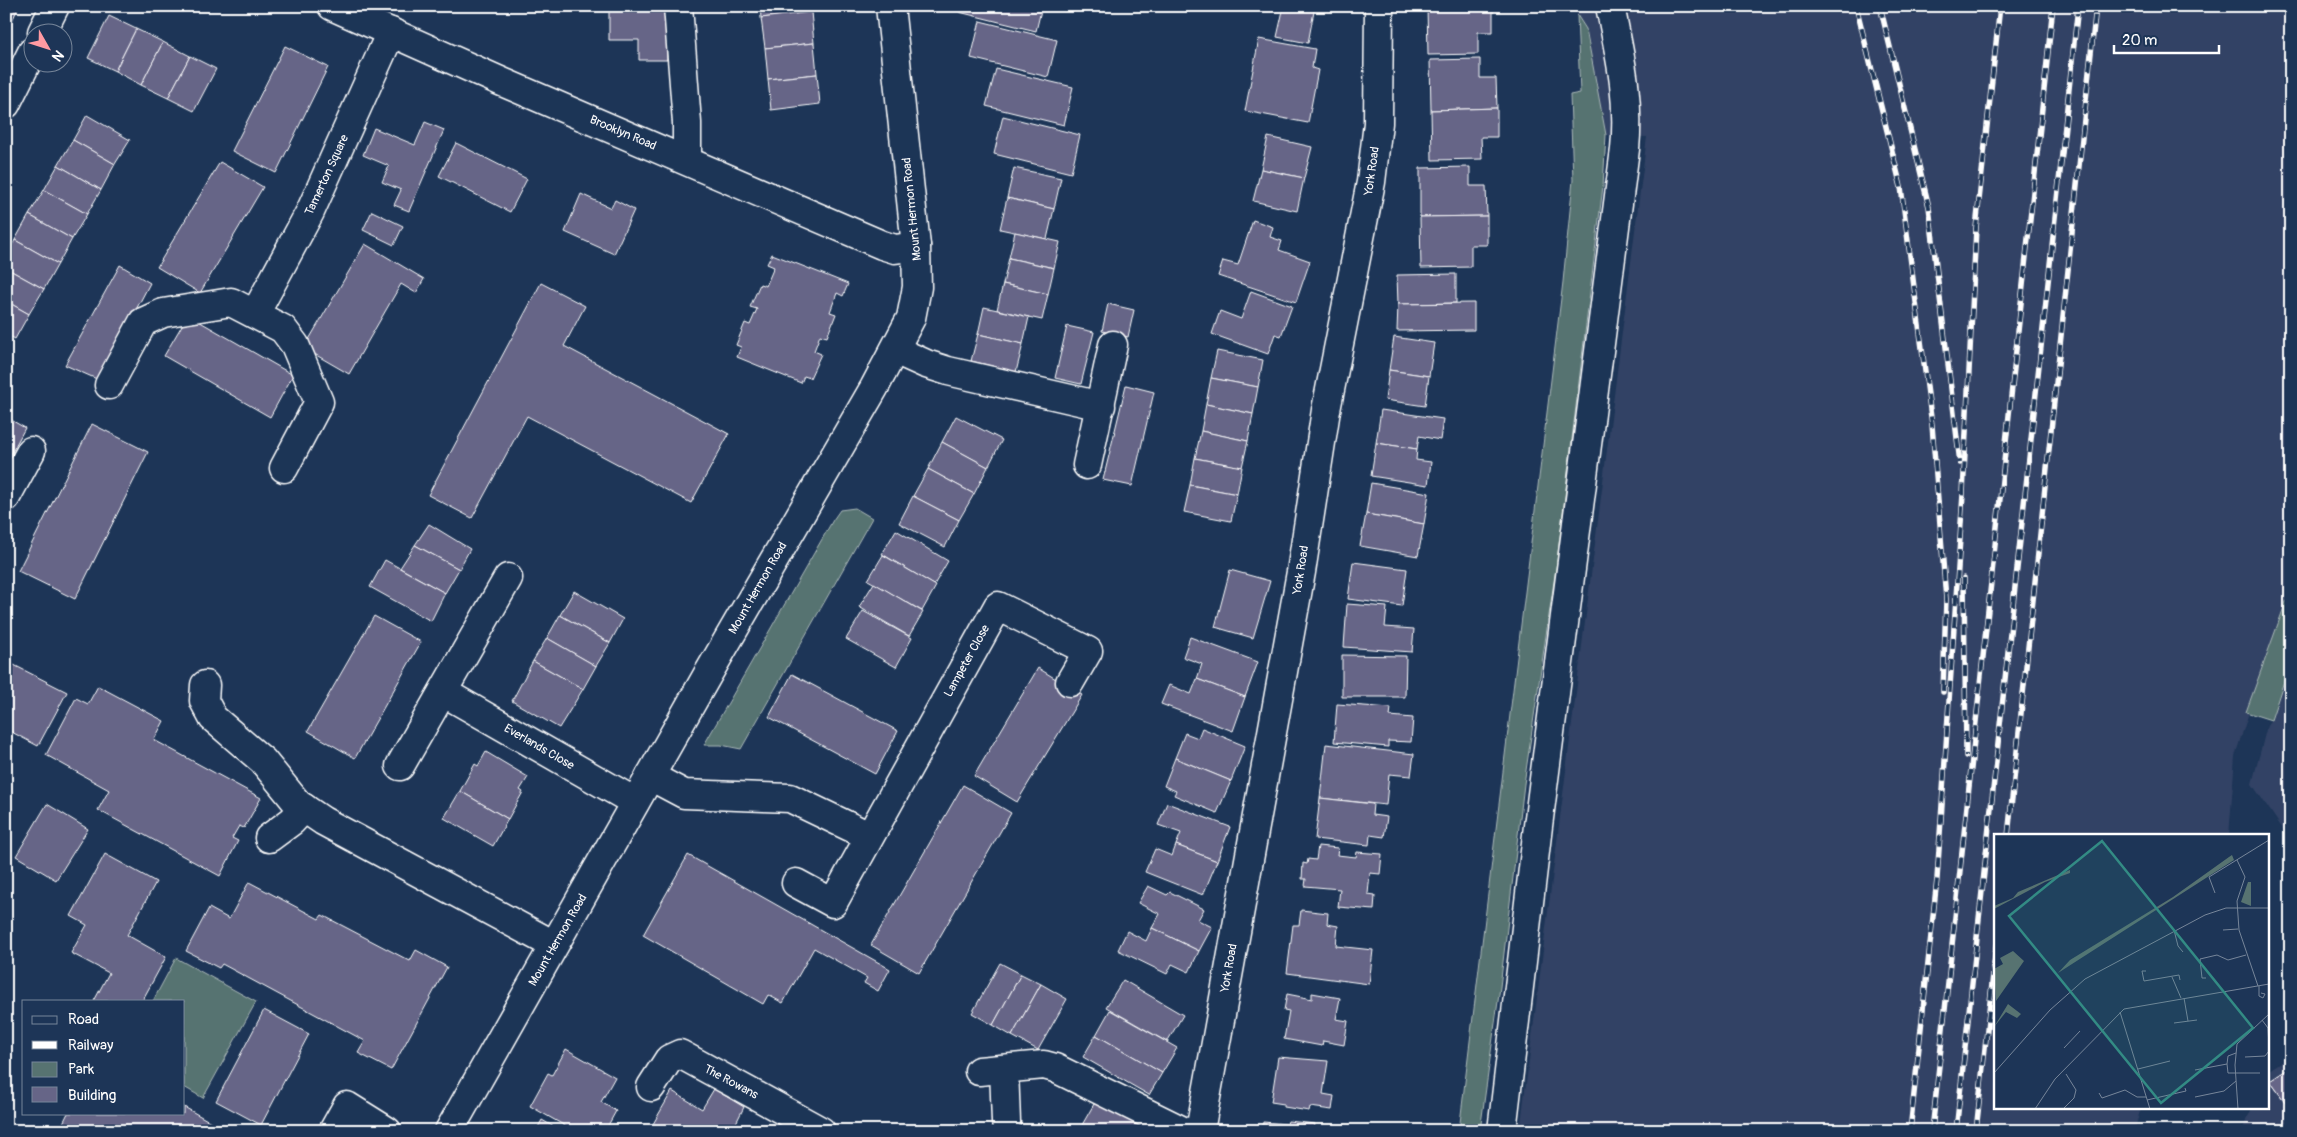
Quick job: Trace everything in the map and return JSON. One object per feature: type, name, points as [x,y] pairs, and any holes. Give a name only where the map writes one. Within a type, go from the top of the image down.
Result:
[{"type":"street","points":[[47,22],[55,6]]},
{"type":"street","name":"Brooklyn Road","points":[[332,6],[882,245],[895,248],[916,246]]},
{"type":"street","points":[[678,6],[687,123],[687,160]]},
{"type":"street","name":"Mount Hermon Road","points":[[449,1131],[635,802],[895,350],[911,318],[918,277],[916,246],[890,6]]},
{"type":"street","name":"York Road","points":[[1200,1131],[1301,572],[1326,410],[1371,182],[1378,123],[1379,6]]},
{"type":"street","points":[[1502,1131],[1538,826],[1628,123],[1623,66],[1610,6]]},
{"type":"street","name":"Tamerton Square","points":[[255,314],[310,212],[391,32]]},
{"type":"street","points":[[6,104],[22,72]]},
{"type":"street","points":[[110,385],[143,322],[163,313],[231,302],[283,329],[295,345],[319,402],[284,468]]},
{"type":"street","points":[[1088,465],[1113,345]]},
{"type":"street","points":[[895,350],[926,364],[948,371],[1101,406]]},
{"type":"street","points":[[6,497],[31,451]]},
{"type":"street","points":[[400,766],[508,578]]},
{"type":"street","name":"Lampeter Close","points":[[796,883],[833,903],[998,606],[1088,651],[1070,682]]},
{"type":"street","points":[[205,685],[204,701],[213,718],[228,733],[253,751],[304,808],[323,821],[554,945]]},
{"type":"street","name":"Everlands Close","points":[[443,692],[635,802]]},
{"type":"street","points":[[650,776],[684,794],[790,798],[869,836]]},
{"type":"street","points":[[270,838],[292,821],[304,808]]},
{"type":"street","name":"The Rowans","points":[[651,1088],[669,1059],[680,1054],[821,1131]]},
{"type":"street","points":[[1006,1122],[991,1070],[1044,1066],[1055,1068],[1183,1131]]},
{"type":"street","points":[[333,1131],[347,1106],[387,1131]]},
{"type":"shaded area","points":[[1576,6],[2291,6],[2291,588],[2275,631],[2235,756],[2229,834],[1994,834],[1994,1110],[2140,1110],[2134,1131],[1520,1131],[1647,137],[1606,135],[1586,29],[1577,15]]},
{"type":"shaded area","points":[[2291,660],[2291,841],[2252,784],[2267,726],[2271,720]]},
{"type":"shaded area","points":[[2291,1056],[2291,1131],[2242,1131],[2251,1110],[2270,1110],[2270,1069]]},
{"type":"green space","points":[[1577,15],[1586,29],[1606,135],[1603,186],[1557,561],[1524,784],[1500,987],[1480,1131],[1459,1131],[1563,282],[1573,180],[1570,95],[1580,93]]},
{"type":"green space","points":[[855,508],[872,518],[741,749],[721,745],[704,745],[833,520],[840,510]]},
{"type":"green space","points":[[2291,588],[2291,660],[2271,720],[2246,712]]},
{"type":"green space","points":[[176,958],[256,1002],[203,1098],[185,1088],[185,1000],[154,1000]]},
{"type":"building","points":[[6,6],[19,6],[9,27],[6,25]]},
{"type":"building","points":[[609,6],[666,6],[667,60],[639,60],[639,40],[609,40]]},
{"type":"building","points":[[760,6],[810,6],[811,12],[761,18]]},
{"type":"building","points":[[960,6],[1042,6],[1036,31],[959,12]]},
{"type":"building","points":[[1284,6],[1315,6],[1308,43],[1277,37]]},
{"type":"building","points":[[1427,6],[1493,6],[1493,32],[1478,32],[1478,54],[1428,55]]},
{"type":"building","points":[[811,12],[814,43],[765,48],[761,18]]},
{"type":"building","points":[[109,16],[136,29],[115,71],[88,58]]},
{"type":"building","points":[[980,21],[1057,40],[1048,77],[971,58]]},
{"type":"building","points":[[136,29],[163,42],[141,85],[115,71]]},
{"type":"building","points":[[1259,39],[1315,49],[1312,68],[1318,70],[1308,123],[1245,111]]},
{"type":"building","points":[[163,42],[190,56],[168,98],[141,85]]},
{"type":"building","points":[[814,43],[817,74],[768,79],[765,48]]},
{"type":"building","points":[[285,46],[328,67],[276,173],[232,151]]},
{"type":"building","points":[[190,56],[216,69],[194,111],[168,98]]},
{"type":"building","points":[[1480,59],[1480,78],[1496,78],[1497,108],[1431,110],[1430,60]]},
{"type":"building","points":[[996,69],[1073,87],[1064,125],[986,106]]},
{"type":"building","points":[[817,74],[820,104],[771,110],[768,79]]},
{"type":"building","points":[[1497,108],[1497,137],[1481,137],[1482,159],[1432,160],[1431,110]]},
{"type":"building","points":[[87,115],[130,140],[115,164],[73,140]]},
{"type":"building","points":[[1003,116],[1080,135],[1071,173],[994,154]]},
{"type":"building","points":[[425,122],[444,130],[409,211],[394,205],[401,190],[382,182],[389,166],[363,155],[374,128],[415,145]]},
{"type":"building","points":[[1268,137],[1312,147],[1304,178],[1261,169]]},
{"type":"building","points":[[73,140],[115,164],[101,190],[58,165]]},
{"type":"building","points":[[456,143],[527,179],[510,212],[439,176]]},
{"type":"building","points":[[220,162],[263,187],[200,293],[157,267]]},
{"type":"building","points":[[58,165],[101,190],[87,214],[44,190]]},
{"type":"building","points":[[1470,167],[1470,186],[1486,186],[1487,216],[1420,217],[1420,168]]},
{"type":"building","points":[[1014,168],[1061,178],[1054,209],[1007,198]]},
{"type":"building","points":[[1261,169],[1304,178],[1297,211],[1253,201]]},
{"type":"building","points":[[44,190],[87,214],[72,239],[29,215]]},
{"type":"building","points":[[581,194],[611,208],[615,200],[634,210],[614,254],[565,232]]},
{"type":"building","points":[[1007,198],[1054,209],[1047,239],[1000,229]]},
{"type":"building","points":[[372,211],[403,226],[394,245],[363,230]]},
{"type":"building","points":[[29,215],[72,239],[58,264],[15,240]]},
{"type":"building","points":[[1487,216],[1487,245],[1471,245],[1471,267],[1421,268],[1420,217]]},
{"type":"building","points":[[1253,220],[1273,227],[1270,237],[1282,241],[1279,250],[1310,261],[1296,302],[1218,276],[1223,261],[1238,265]]},
{"type":"building","points":[[1015,232],[1060,242],[1054,268],[1009,258]]},
{"type":"building","points":[[15,240],[58,264],[44,289],[6,268],[6,255]]},
{"type":"building","points":[[365,244],[424,279],[416,293],[401,284],[349,374],[304,348]]},
{"type":"building","points":[[772,254],[848,284],[843,296],[837,293],[830,312],[836,314],[827,337],[820,335],[814,351],[821,354],[810,378],[804,376],[801,383],[737,357],[741,347],[736,345],[745,323],[750,325],[757,309],[750,307],[760,284],[766,286],[774,267],[767,264]]},
{"type":"building","points":[[1009,258],[1054,268],[1048,294],[1003,284]]},
{"type":"building","points":[[120,265],[150,283],[99,380],[65,365]]},
{"type":"building","points":[[6,268],[44,289],[29,314],[6,301]]},
{"type":"building","points":[[1456,274],[1456,303],[1398,304],[1397,275]]},
{"type":"building","points":[[541,283],[585,306],[564,346],[729,434],[691,503],[527,416],[472,518],[428,495]]},
{"type":"building","points":[[1003,284],[1048,294],[1042,320],[997,310]]},
{"type":"building","points":[[1251,291],[1292,306],[1281,336],[1275,334],[1268,354],[1212,334],[1220,311],[1241,319]]},
{"type":"building","points":[[6,301],[29,314],[15,339],[6,334]]},
{"type":"building","points":[[1474,303],[1474,330],[1397,331],[1398,304]]},
{"type":"building","points":[[1108,304],[1134,310],[1128,337],[1102,331]]},
{"type":"building","points":[[984,307],[1029,317],[1023,344],[978,334]]},
{"type":"building","points":[[188,315],[293,375],[270,417],[164,356]]},
{"type":"building","points":[[1067,326],[1094,332],[1081,384],[1055,378]]},
{"type":"building","points":[[978,334],[1023,344],[1016,372],[971,361]]},
{"type":"building","points":[[1394,337],[1434,343],[1429,376],[1389,370]]},
{"type":"building","points":[[1217,351],[1263,360],[1258,387],[1211,378]]},
{"type":"building","points":[[1389,370],[1429,376],[1425,406],[1385,400]]},
{"type":"building","points":[[1211,378],[1258,387],[1253,414],[1206,404]]},
{"type":"building","points":[[1126,385],[1154,392],[1132,486],[1103,480]]},
{"type":"building","points":[[1206,404],[1253,414],[1248,441],[1201,431]]},
{"type":"building","points":[[1381,410],[1443,419],[1440,440],[1419,436],[1417,449],[1376,443]]},
{"type":"building","points":[[956,416],[1002,440],[988,467],[942,442]]},
{"type":"building","points":[[6,417],[25,428],[6,463]]},
{"type":"building","points":[[92,424],[148,452],[75,599],[18,571]]},
{"type":"building","points":[[1201,431],[1248,441],[1242,467],[1195,458]]},
{"type":"building","points":[[942,442],[988,467],[974,494],[928,469]]},
{"type":"building","points":[[1376,443],[1417,449],[1416,460],[1431,462],[1428,485],[1371,476]]},
{"type":"building","points":[[1195,458],[1242,467],[1237,494],[1190,485]]},
{"type":"building","points":[[928,469],[974,494],[959,520],[913,496]]},
{"type":"building","points":[[1371,483],[1429,493],[1424,524],[1366,514]]},
{"type":"building","points":[[1190,485],[1237,494],[1231,521],[1184,512]]},
{"type":"building","points":[[913,496],[959,520],[945,547],[899,523]]},
{"type":"building","points":[[1366,514],[1424,524],[1418,556],[1360,546]]},
{"type":"building","points":[[429,524],[470,549],[459,569],[415,545]]},
{"type":"building","points":[[896,530],[948,561],[934,585],[882,554]]},
{"type":"building","points":[[415,545],[459,569],[445,593],[400,568]]},
{"type":"building","points":[[883,555],[936,586],[922,611],[868,580]]},
{"type":"building","points":[[385,560],[445,593],[431,621],[370,587]]},
{"type":"building","points":[[1353,562],[1407,569],[1402,606],[1348,599]]},
{"type":"building","points":[[1230,570],[1270,581],[1253,638],[1215,627]]},
{"type":"building","points":[[874,583],[923,612],[909,636],[859,607]]},
{"type":"building","points":[[574,591],[623,619],[610,643],[560,615]]},
{"type":"building","points":[[1347,604],[1387,607],[1385,627],[1414,629],[1412,652],[1344,647]]},
{"type":"building","points":[[863,611],[912,638],[896,667],[846,639]]},
{"type":"building","points":[[560,615],[610,643],[596,666],[547,638]]},
{"type":"building","points":[[374,616],[421,642],[355,758],[308,731]]},
{"type":"building","points":[[1190,637],[1258,662],[1245,697],[1197,679],[1202,664],[1183,657]]},
{"type":"building","points":[[547,638],[596,666],[583,689],[533,661]]},
{"type":"building","points":[[1342,655],[1406,656],[1405,697],[1342,697]]},
{"type":"building","points":[[6,661],[67,692],[38,746],[6,729]]},
{"type":"building","points":[[533,661],[583,689],[559,728],[512,701]]},
{"type":"building","points":[[1038,668],[1082,695],[1017,802],[974,776]]},
{"type":"building","points":[[792,674],[898,731],[875,774],[769,717]]},
{"type":"building","points":[[1197,679],[1245,697],[1233,731],[1161,704],[1169,685],[1191,694]]},
{"type":"building","points":[[98,686],[164,721],[154,740],[261,798],[244,828],[239,826],[232,838],[238,841],[220,876],[98,810],[109,790],[46,755],[76,698],[88,704]]},
{"type":"building","points":[[1337,704],[1391,708],[1390,716],[1413,718],[1411,742],[1388,741],[1388,747],[1334,742]]},
{"type":"building","points":[[1202,728],[1245,746],[1231,781],[1175,758],[1185,733],[1198,738]]},
{"type":"building","points":[[1326,744],[1414,754],[1411,776],[1389,774],[1386,805],[1320,798]]},
{"type":"building","points":[[486,752],[528,777],[520,790],[523,792],[508,819],[460,791],[475,764],[478,766]]},
{"type":"building","points":[[1175,758],[1231,781],[1217,813],[1174,795],[1176,791],[1164,786]]},
{"type":"building","points":[[963,785],[1011,813],[919,973],[871,945]]},
{"type":"building","points":[[460,791],[508,819],[493,846],[444,818]]},
{"type":"building","points":[[1320,798],[1373,804],[1372,815],[1387,817],[1384,837],[1370,835],[1369,845],[1315,839]]},
{"type":"building","points":[[1167,803],[1230,827],[1217,861],[1176,845],[1181,833],[1158,825]]},
{"type":"building","points":[[47,804],[88,829],[56,880],[16,856]]},
{"type":"building","points":[[1176,845],[1217,861],[1203,895],[1145,872],[1155,849],[1172,856]]},
{"type":"building","points":[[1318,846],[1338,848],[1337,855],[1356,857],[1357,852],[1382,854],[1380,874],[1370,873],[1368,894],[1375,895],[1374,910],[1338,907],[1340,889],[1305,886],[1306,879],[1302,879],[1303,863],[1307,864],[1308,859],[1316,860]]},
{"type":"building","points":[[105,854],[156,882],[127,935],[166,957],[143,1000],[95,1000],[109,973],[71,953],[87,925],[71,916]]},
{"type":"building","points":[[688,855],[890,969],[878,991],[864,983],[867,978],[814,948],[783,1003],[768,995],[763,1004],[643,935]]},
{"type":"building","points":[[249,882],[319,919],[322,915],[410,961],[416,950],[447,967],[391,1070],[358,1053],[365,1041],[222,964],[219,968],[186,951],[209,908],[229,919]]},
{"type":"building","points":[[1148,886],[1167,895],[1170,892],[1204,909],[1198,920],[1212,927],[1199,951],[1152,928],[1160,914],[1138,903]]},
{"type":"building","points":[[1301,910],[1328,913],[1327,924],[1338,926],[1336,946],[1373,950],[1369,984],[1287,973],[1293,925],[1299,925]]},
{"type":"building","points":[[1152,928],[1199,951],[1189,972],[1172,964],[1167,974],[1118,950],[1127,931],[1146,941]]},
{"type":"building","points":[[1000,963],[1021,974],[993,1025],[972,1013]]},
{"type":"building","points":[[1021,974],[1041,984],[1012,1036],[993,1025]]},
{"type":"building","points":[[1123,980],[1183,1015],[1167,1042],[1106,1007]]},
{"type":"building","points":[[1041,984],[1067,999],[1038,1050],[1012,1036]]},
{"type":"building","points":[[1312,993],[1340,998],[1336,1019],[1348,1021],[1344,1045],[1323,1041],[1322,1046],[1284,1039],[1289,1011],[1284,1010],[1287,994],[1312,999]]},
{"type":"building","points":[[264,1010],[309,1034],[261,1125],[216,1101]]},
{"type":"building","points":[[1110,1010],[1177,1048],[1162,1073],[1096,1035]]},
{"type":"building","points":[[1096,1035],[1162,1073],[1149,1095],[1083,1057]]},
{"type":"building","points":[[566,1049],[615,1077],[601,1102],[616,1111],[605,1131],[574,1131],[530,1106],[548,1073],[552,1075]]},
{"type":"building","points":[[1278,1057],[1328,1061],[1323,1094],[1334,1096],[1332,1110],[1310,1107],[1309,1111],[1284,1107],[1284,1104],[1271,1102]]},
{"type":"building","points":[[2291,1067],[2291,1110],[2270,1081]]},
{"type":"building","points":[[2291,1067],[2291,1110],[2270,1081]]},
{"type":"building","points":[[714,1089],[744,1107],[732,1131],[649,1131],[672,1091],[702,1109]]},
{"type":"building","points":[[1098,1097],[1154,1131],[1092,1131],[1082,1125]]},
{"type":"building","points":[[185,1108],[227,1131],[59,1131],[68,1114],[185,1114]]},
{"type":"building","points":[[542,1120],[561,1131],[536,1131]]},
{"type":"building","points":[[1288,1121],[1315,1124],[1314,1131],[1262,1131],[1263,1122],[1287,1124]]},
{"type":"building","points":[[1082,1125],[1092,1131],[1078,1131]]},
{"type":"railway","points":[[1856,6],[1901,187],[1932,425],[1946,599],[1943,692]]},
{"type":"railway","points":[[1880,6],[1929,207],[1960,463]]},
{"type":"railway","points":[[1910,1131],[1937,879],[1963,494],[1976,228],[2000,6]]},
{"type":"railway","points":[[1932,1131],[2053,6]]},
{"type":"railway","points":[[1956,1131],[2078,6]]},
{"type":"railway","points":[[2008,834],[2096,6]]},
{"type":"railway","points":[[1964,578],[1966,756]]},
{"type":"railway","points":[[1976,1131],[1994,965]]}]
